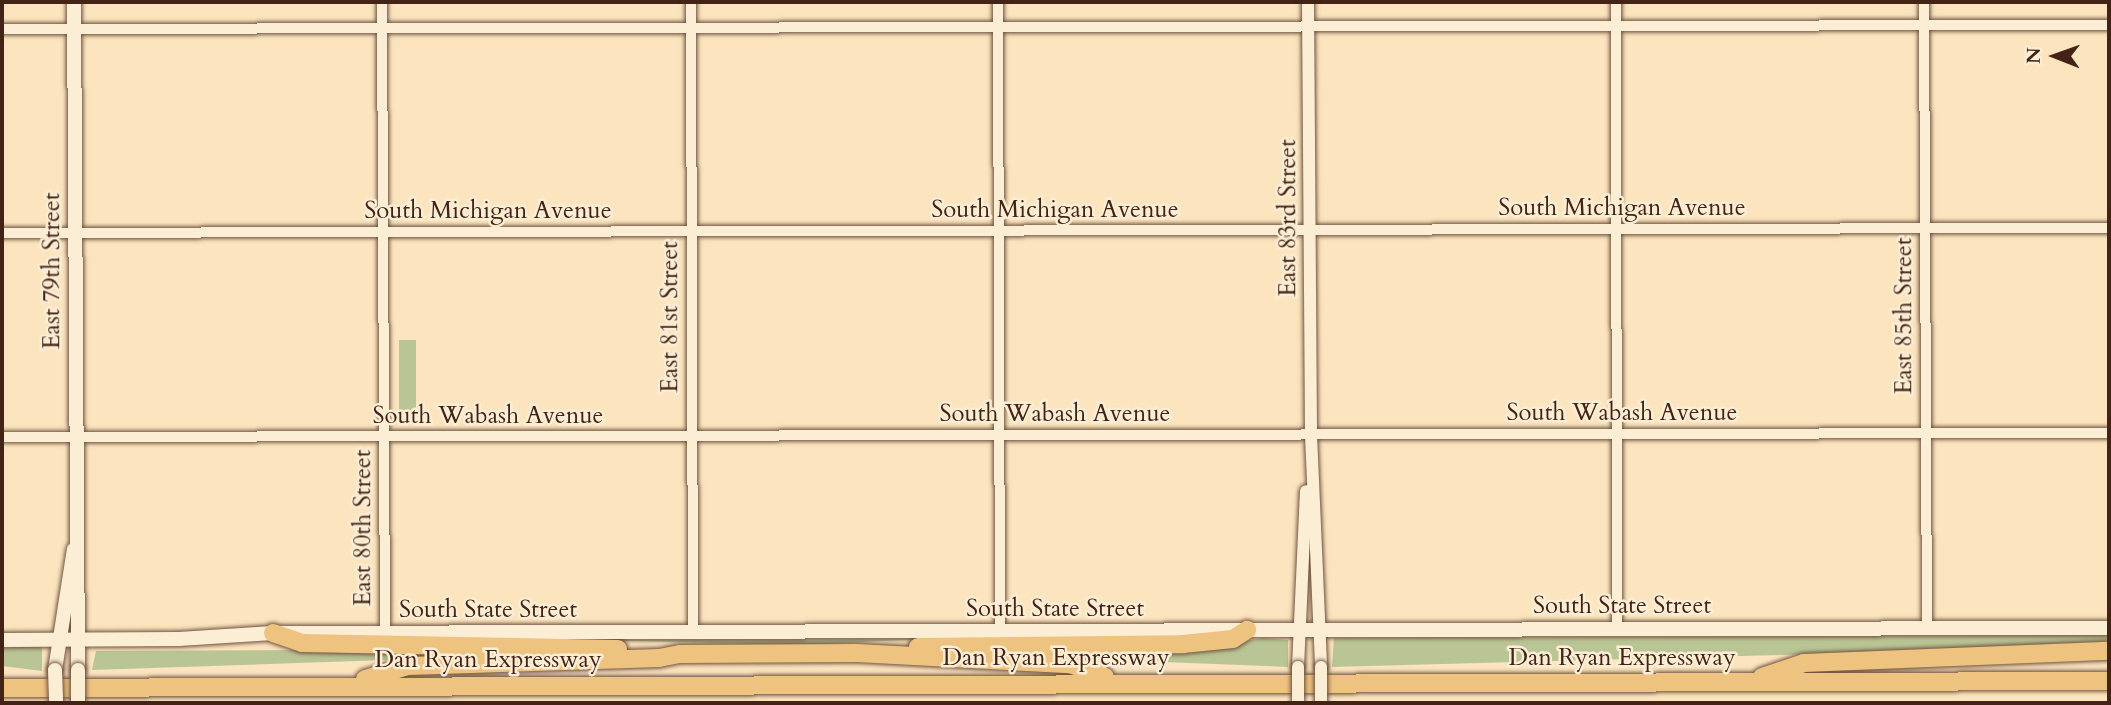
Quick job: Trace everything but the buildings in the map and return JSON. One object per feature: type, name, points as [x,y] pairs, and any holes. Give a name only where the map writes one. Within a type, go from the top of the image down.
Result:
[{"type":"highway","points":[[857,653],[971,644],[1183,644],[1233,639],[1247,630]]},
{"type":"highway","points":[[273,633],[302,643],[659,649],[680,654]]},
{"type":"highway","points":[[1745,683],[1804,663],[2109,651]]},
{"type":"highway","points":[[345,685],[408,666],[680,654],[857,653],[1070,664],[1120,682]]},
{"type":"highway","name":"Dan Ryan Expressway","points":[[2,688],[1120,682],[2109,681]]},
{"type":"main road","name":"East 79th Street","points":[[74,2],[78,703]]},
{"type":"main road","name":"East 79th Street","points":[[56,703],[57,640],[76,541]]},
{"type":"main road","name":"South State Street","points":[[2,640],[273,633],[2109,628]]},
{"type":"street","name":"East 80th Street","points":[[382,2],[385,633]]},
{"type":"street","name":"East 81st Street","points":[[691,2],[693,632]]},
{"type":"street","points":[[998,2],[1000,632]]},
{"type":"street","name":"East 83rd Street","points":[[1308,2],[1311,435],[1321,703]]},
{"type":"street","points":[[1616,2],[1617,629]]},
{"type":"street","name":"East 85th Street","points":[[1924,2],[1927,629]]},
{"type":"street","points":[[2,29],[2109,25]]},
{"type":"street","name":"South Michigan Avenue","points":[[2,233],[2109,228]]},
{"type":"street","name":"South Wabash Avenue","points":[[2,437],[2109,433]]},
{"type":"street","name":"East 83rd Street","points":[[1298,703],[1298,630],[1311,435]]},
{"type":"green space","points":[[399,340],[416,340],[416,413],[399,413]]},
{"type":"green space","points":[[2109,635],[2109,646],[1332,667],[1334,638]]},
{"type":"green space","points":[[1262,638],[1288,640],[1288,667],[961,654],[1225,645]]},
{"type":"green space","points":[[927,639],[800,645],[593,640]]},
{"type":"green space","points":[[42,646],[42,671],[2,666],[2,648]]},
{"type":"green space","points":[[96,651],[416,652],[416,659],[92,670]]}]
